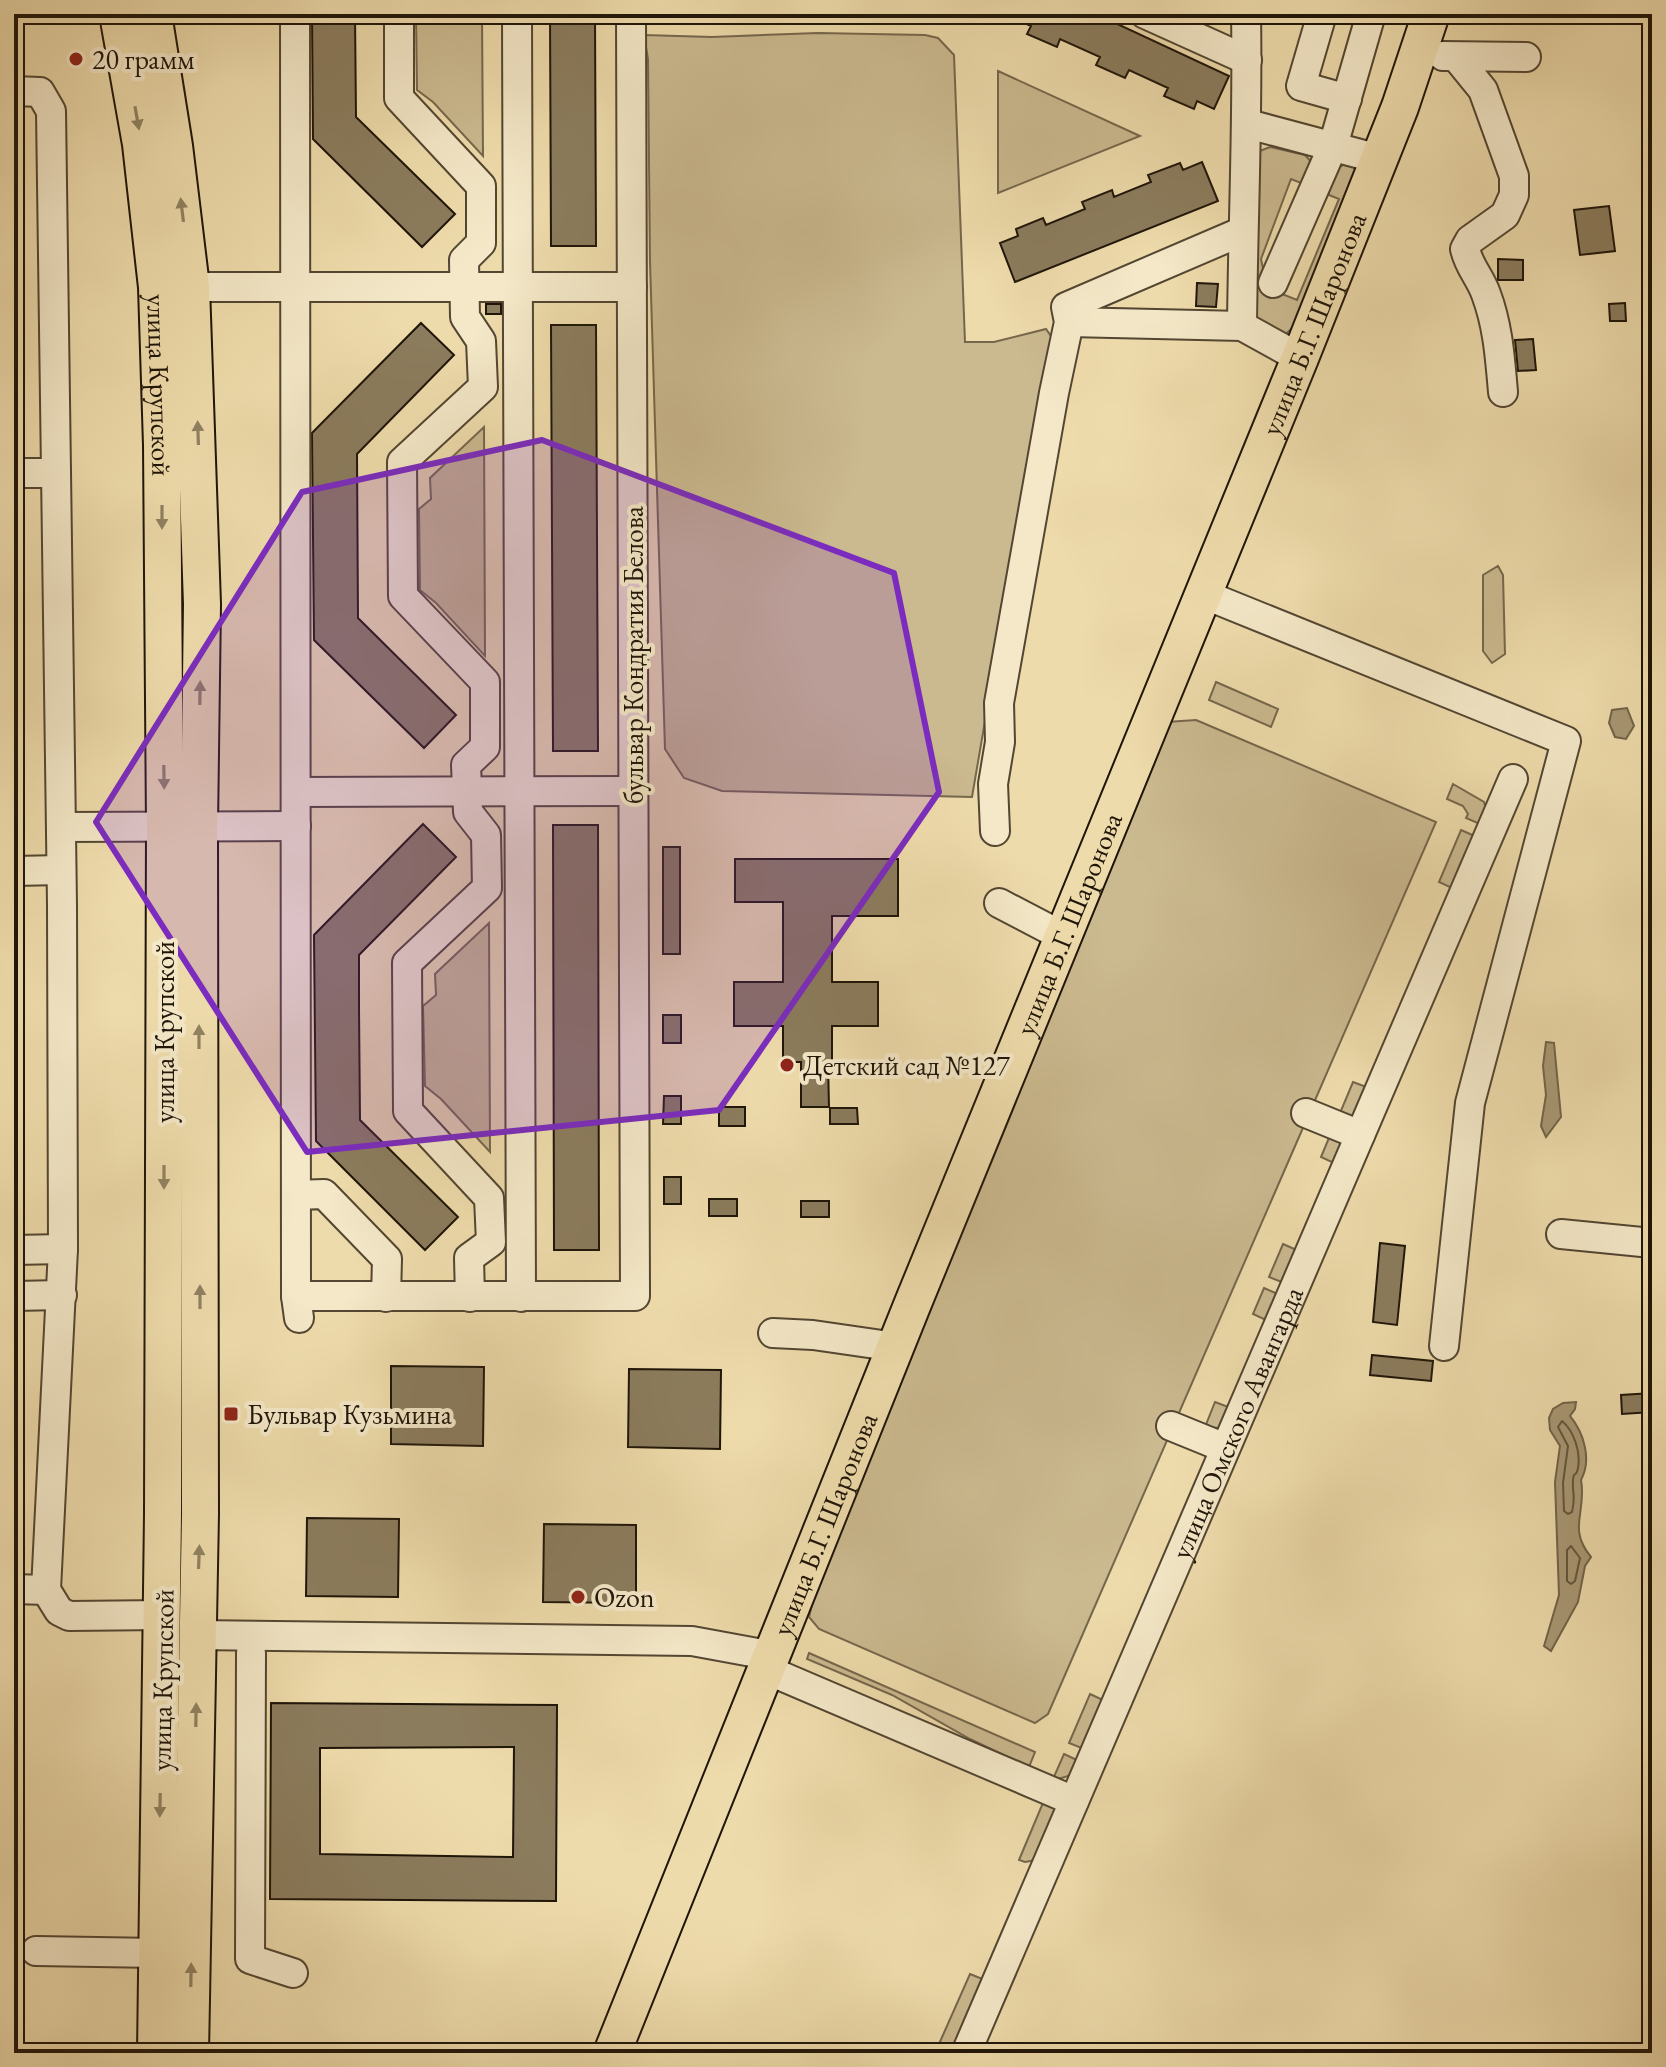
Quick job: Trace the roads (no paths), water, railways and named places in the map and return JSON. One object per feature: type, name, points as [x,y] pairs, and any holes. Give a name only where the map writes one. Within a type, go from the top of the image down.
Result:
[{"type":"main road","name":"улица Крупской","points":[[118,14],[141,144],[174,287]]},
{"type":"main road","name":"улица Крупской","points":[[153,14],[174,146],[174,287],[202,604],[182,827],[156,2053]]},
{"type":"main road","name":"улица Б.Г. Шаронова","points":[[612,2053],[1300,358],[1379,159],[1431,14]]},
{"type":"main road","name":"улица Крупской","points":[[182,827],[200,1514],[190,2053]]},
{"type":"street","points":[[295,14],[298,1307],[386,1297],[521,1297],[517,14]]},
{"type":"street","points":[[399,14],[399,98],[481,186],[481,243],[464,260],[465,317],[481,341],[483,387],[402,462],[403,596],[485,682],[485,747],[466,765],[468,812],[486,835],[487,888],[407,963],[408,1111],[489,1198],[491,1242],[469,1258],[470,1297]]},
{"type":"street","name":"бульвар Кондратия Белова","points":[[521,1297],[635,1296],[631,14]]},
{"type":"street","points":[[1145,14],[1247,60]]},
{"type":"street","points":[[1242,326],[1248,124],[1246,14]]},
{"type":"street","points":[[1322,14],[1301,86],[1347,99]]},
{"type":"street","points":[[1273,283],[1333,146],[1371,14]]},
{"type":"street","points":[[1419,53],[1457,58],[1526,57]]},
{"type":"street","points":[[1457,58],[1483,90],[1514,176],[1514,195],[1505,215],[1470,240],[1465,249],[1468,264],[1485,289],[1495,321],[1503,392]]},
{"type":"street","points":[[14,91],[40,92],[51,111],[61,827],[63,1249],[46,1590],[59,1611],[69,1616],[163,1615]]},
{"type":"street","points":[[1248,124],[1379,159]]},
{"type":"street","points":[[995,831],[993,784],[1000,742],[999,703],[1069,322],[1066,307],[1243,231]]},
{"type":"street","points":[[174,287],[632,287]]},
{"type":"street","points":[[1069,322],[1242,326],[1300,358]]},
{"type":"street","points":[[14,473],[56,473]]},
{"type":"street","points":[[1203,594],[1566,741],[1470,1103],[1444,1346]]},
{"type":"street","name":"улица Омского Авангарда","points":[[966,2053],[1510,786]]},
{"type":"street","points":[[296,792],[634,791]]},
{"type":"street","points":[[61,827],[296,826]]},
{"type":"street","points":[[14,871],[61,870]]},
{"type":"street","points":[[999,903],[1064,937]]},
{"type":"street","points":[[1306,1113],[1360,1135]]},
{"type":"street","points":[[296,1195],[324,1194],[387,1259],[386,1297]]},
{"type":"street","points":[[1561,1234],[1652,1243]]},
{"type":"street","points":[[14,1250],[63,1249]]},
{"type":"street","points":[[14,1296],[62,1295]]},
{"type":"street","points":[[773,1333],[813,1335],[896,1347]]},
{"type":"street","points":[[1171,1426],[1225,1448]]},
{"type":"street","points":[[14,1589],[46,1590]]},
{"type":"street","points":[[197,1643],[692,1641],[770,1663],[1074,1801]]},
{"type":"street","points":[[197,1643],[251,1653],[692,1658],[692,1641]]},
{"type":"street","points":[[251,1653],[250,1959],[293,1973]]},
{"type":"street","points":[[36,1951],[158,1953]]},
{"type":"water","points":[[1627,708],[1634,726],[1626,739],[1615,737],[1609,723],[1612,710]]},
{"type":"water","points":[[1546,1042],[1554,1043],[1561,1117],[1546,1137],[1541,1126],[1546,1095],[1543,1066]]},
{"type":"water","points":[[1576,1402],[1570,1416],[1583,1438],[1586,1455],[1581,1480],[1579,1528],[1584,1547],[1591,1557],[1585,1566],[1578,1602],[1551,1651],[1544,1646],[1559,1595],[1555,1482],[1560,1446],[1550,1430],[1549,1418],[1553,1409],[1563,1403]]},
{"type":"place","name":"20 грамм","points":[[76,59]]},
{"type":"place","name":"Детский сад №127","points":[[787,1065]]},
{"type":"place","name":"Бульвар Кузьмина","points":[[231,1414]]},
{"type":"place","name":"Ozon","points":[[578,1597]]}]
